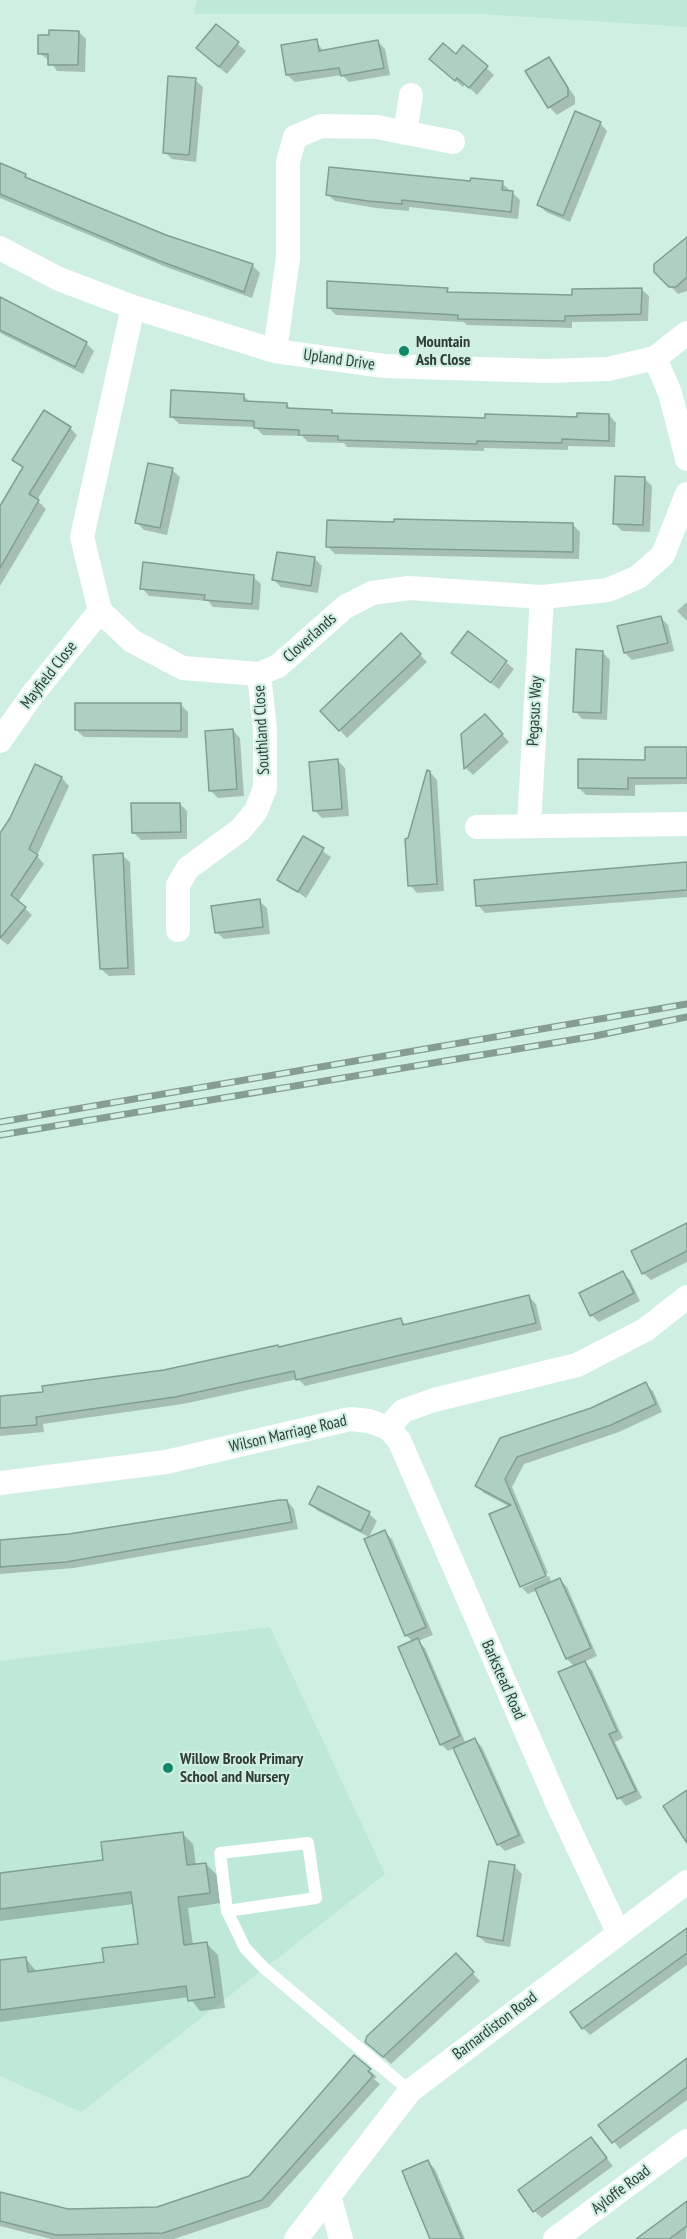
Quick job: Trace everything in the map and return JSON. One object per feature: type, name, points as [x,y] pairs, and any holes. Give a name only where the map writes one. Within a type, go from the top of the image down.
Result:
[{"type":"street","points":[[405,133],[411,95]]},
{"type":"street","points":[[275,351],[288,258],[288,162],[295,137],[321,126],[377,127],[453,142]]},
{"type":"street","name":"Upland Drive","points":[[0,248],[59,279],[133,307],[275,351],[384,366],[546,371],[608,369],[654,358],[687,333]]},
{"type":"street","points":[[133,307],[82,537],[100,611],[132,640],[183,668],[259,674]]},
{"type":"street","points":[[654,358],[669,393],[687,459]]},
{"type":"street","name":"Cloverlands","points":[[259,674],[278,666],[345,607],[372,593],[409,588],[542,597],[608,590],[638,577],[663,555],[687,494]]},
{"type":"street","name":"Pegasus Way","points":[[529,825],[542,597]]},
{"type":"street","name":"Mayfield Close","points":[[0,741],[32,695],[100,611]]},
{"type":"street","name":"Southland Close","points":[[178,930],[178,885],[188,868],[240,830],[256,811],[265,788],[265,730],[259,674]]},
{"type":"street","points":[[477,827],[687,824]]},
{"type":"street","points":[[388,1428],[403,1411],[434,1400],[577,1365],[645,1330],[687,1297]]},
{"type":"street","name":"Wilson Marriage Road","points":[[0,1483],[166,1462],[350,1419],[369,1421],[388,1428]]},
{"type":"street","name":"Barkstead Road","points":[[388,1428],[399,1440],[559,1807],[618,1932]]},
{"type":"street","name":"Barnardiston Road","points":[[296,2239],[410,2091],[687,1882]]},
{"type":"street","name":"Ayloffe Road","points":[[555,2239],[687,2141]]},
{"type":"street","points":[[329,2196],[341,2239]]},
{"type":"lane","points":[[227,1911],[316,1898],[308,1843],[220,1853],[227,1911],[245,1948],[264,1968],[410,2091]]},
{"type":"shaded area","points":[[197,0],[687,0],[687,27],[481,14],[194,14]]},
{"type":"shaded area","name":"Willow Brook Primary School and Nursery","points":[[270,1627],[385,1874],[81,2112],[0,2076],[0,1661]]},
{"type":"building","points":[[216,24],[239,42],[219,67],[196,48]]},
{"type":"building","points":[[49,30],[79,31],[78,65],[48,65],[48,54],[38,54],[38,35],[49,35]]},
{"type":"building","points":[[317,39],[319,51],[378,40],[384,68],[341,76],[339,68],[286,75],[281,45]]},
{"type":"building","points":[[443,43],[456,54],[463,45],[488,66],[469,88],[457,78],[455,81],[429,59]]},
{"type":"building","points":[[549,57],[568,88],[568,96],[548,108],[525,71]]},
{"type":"building","points":[[168,76],[196,78],[189,155],[163,153]]},
{"type":"building","points":[[575,111],[601,122],[563,216],[537,205]]},
{"type":"building","points":[[0,163],[26,174],[25,177],[166,235],[253,264],[244,292],[157,260],[0,194]]},
{"type":"building","points":[[329,167],[470,181],[471,178],[503,181],[502,190],[513,191],[511,212],[402,200],[402,204],[368,201],[326,195]]},
{"type":"building","points":[[687,237],[687,277],[676,287],[669,287],[654,272],[654,264]]},
{"type":"building","points":[[327,281],[448,288],[447,292],[572,295],[572,289],[642,288],[641,314],[565,316],[565,321],[458,319],[458,315],[327,308]]},
{"type":"building","points":[[0,297],[87,342],[75,367],[0,330]]},
{"type":"building","points":[[171,390],[244,394],[244,401],[287,403],[287,408],[332,410],[332,413],[485,418],[485,414],[577,417],[577,413],[609,414],[609,441],[562,439],[562,443],[477,441],[477,444],[338,440],[338,436],[299,435],[299,430],[254,428],[254,421],[170,417]]},
{"type":"building","points":[[44,410],[71,427],[29,494],[39,500],[0,568],[0,506],[23,467],[12,460]]},
{"type":"building","points":[[148,463],[173,468],[160,528],[135,523]]},
{"type":"building","points":[[615,476],[645,477],[643,525],[613,524]]},
{"type":"building","points":[[394,519],[573,523],[573,552],[326,547],[327,520],[394,522]]},
{"type":"building","points":[[277,552],[315,557],[311,586],[272,580]]},
{"type":"building","points":[[143,562],[254,575],[252,604],[204,600],[205,595],[140,589]]},
{"type":"building","points":[[661,616],[668,643],[624,653],[617,626]]},
{"type":"building","points":[[468,631],[507,661],[491,683],[451,653]]},
{"type":"building","points":[[401,633],[421,654],[339,731],[320,711]]},
{"type":"building","points":[[576,649],[603,651],[601,713],[573,712]]},
{"type":"building","points":[[75,703],[181,703],[181,731],[75,730]]},
{"type":"building","points":[[485,714],[503,734],[464,769],[461,734]]},
{"type":"building","points":[[233,729],[237,789],[209,791],[205,731]]},
{"type":"building","points":[[645,747],[687,747],[687,778],[628,778],[628,789],[578,788],[578,759],[645,760]]},
{"type":"building","points":[[338,759],[342,809],[313,811],[309,762]]},
{"type":"building","points":[[35,764],[62,777],[29,849],[38,855],[11,895],[26,907],[0,938],[0,833],[10,818]]},
{"type":"building","points":[[427,770],[430,771],[437,884],[408,886],[405,839],[408,838]]},
{"type":"building","points":[[131,803],[180,803],[181,832],[132,833]]},
{"type":"building","points":[[303,836],[324,848],[298,892],[277,880]]},
{"type":"building","points":[[123,853],[128,968],[100,969],[93,855]]},
{"type":"building","points":[[687,862],[687,890],[476,906],[474,880]]},
{"type":"building","points":[[260,899],[263,927],[215,933],[211,906]]},
{"type":"building","points":[[687,1223],[687,1251],[642,1274],[631,1251]]},
{"type":"building","points":[[623,1271],[634,1293],[590,1316],[579,1293]]},
{"type":"building","points":[[529,1295],[536,1323],[296,1380],[294,1371],[175,1397],[36,1417],[37,1425],[0,1428],[0,1396],[43,1392],[42,1386],[164,1370],[278,1345],[279,1347],[401,1318],[403,1325]]},
{"type":"building","points":[[646,1382],[656,1404],[611,1425],[517,1457],[505,1479],[546,1576],[520,1587],[489,1514],[511,1505],[475,1486],[500,1438],[591,1408]]},
{"type":"building","points":[[318,1486],[370,1512],[361,1531],[309,1504]]},
{"type":"building","points":[[287,1500],[292,1522],[66,1562],[0,1567],[0,1540],[69,1534]]},
{"type":"building","points":[[385,1530],[426,1627],[405,1636],[364,1539]]},
{"type":"building","points":[[560,1578],[591,1648],[566,1659],[535,1589]]},
{"type":"building","points":[[418,1638],[460,1736],[440,1745],[398,1647]]},
{"type":"building","points":[[585,1661],[617,1731],[609,1734],[636,1791],[617,1799],[558,1672]]},
{"type":"building","points":[[475,1738],[519,1835],[497,1845],[453,1748]]},
{"type":"building","points":[[687,1790],[687,1843],[663,1806]]},
{"type":"building","points":[[183,1832],[187,1865],[206,1863],[210,1893],[178,1897],[184,1945],[207,1942],[215,1997],[188,2001],[186,1986],[0,2010],[0,1960],[26,1957],[28,1972],[104,1962],[102,1948],[138,1944],[131,1892],[0,1909],[0,1873],[103,1860],[101,1842]]},
{"type":"building","points":[[489,1861],[515,1865],[503,1941],[477,1936]]},
{"type":"building","points":[[687,1928],[687,1953],[582,2029],[570,2012]]},
{"type":"building","points":[[456,1953],[474,1972],[383,2057],[365,2042],[367,2036]]},
{"type":"building","points":[[354,2055],[371,2069],[368,2071],[373,2076],[262,2200],[163,2233],[56,2235],[0,2221],[0,2192],[68,2209],[157,2207],[249,2176]]},
{"type":"building","points":[[687,2058],[687,2087],[612,2143],[598,2125]]},
{"type":"building","points":[[591,2137],[607,2158],[533,2212],[518,2190]]},
{"type":"building","points":[[428,2160],[462,2239],[430,2239],[402,2171]]},
{"type":"building","points":[[687,2201],[687,2226],[669,2239],[636,2239]]},
{"type":"railway","points":[[0,1122],[687,1004]]},
{"type":"railway","points":[[0,1135],[595,1036],[687,1017]]},
{"type":"place","name":"Mountain Ash Close","points":[[404,351]]},
{"type":"place","name":"Willow Brook Primary School and Nursery","points":[[168,1768]]}]
